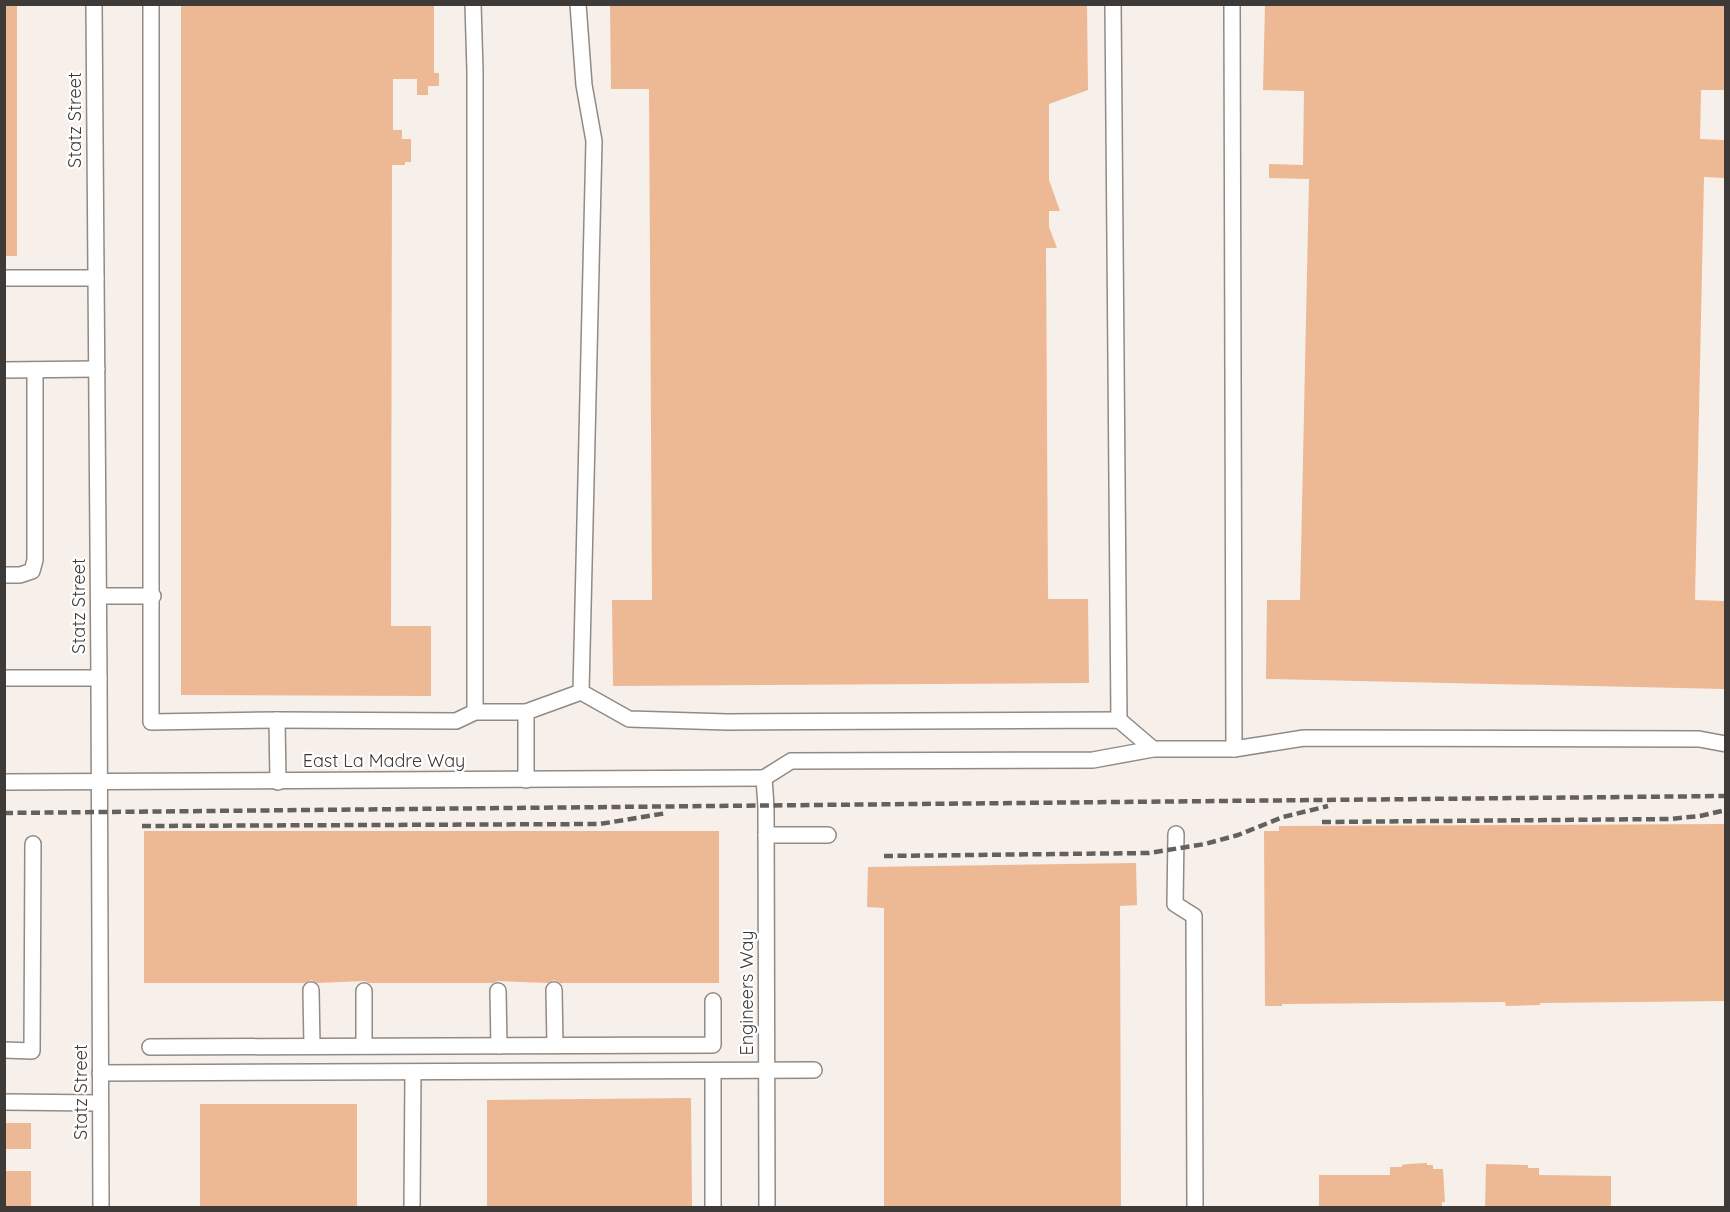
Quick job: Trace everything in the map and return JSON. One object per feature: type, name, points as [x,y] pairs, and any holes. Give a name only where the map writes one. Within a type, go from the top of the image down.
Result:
[{"type":"street","name":"Statz Street","points":[[94,4],[101,1208]]},
{"type":"street","points":[[151,4],[152,722],[456,721],[475,712],[526,712],[581,692]]},
{"type":"street","points":[[473,4],[475,71],[475,712]]},
{"type":"street","points":[[578,4],[584,86],[594,141],[581,692]]},
{"type":"street","points":[[1113,4],[1119,720]]},
{"type":"street","points":[[1232,4],[1234,749]]},
{"type":"street","points":[[4,278],[96,278]]},
{"type":"street","points":[[4,370],[97,369]]},
{"type":"street","points":[[4,575],[20,575],[32,571],[35,560],[35,370]]},
{"type":"street","points":[[99,596],[153,596]]},
{"type":"street","points":[[4,678],[99,678]]},
{"type":"street","points":[[581,692],[629,720],[727,722],[1119,720],[1153,749]]},
{"type":"street","points":[[526,712],[526,780]]},
{"type":"street","points":[[277,720],[278,782]]},
{"type":"street","points":[[764,778],[790,761],[1093,760],[1153,749],[1234,749],[1304,738],[1699,739],[1725,744]]},
{"type":"street","name":"East La Madre Way","points":[[4,782],[764,778]]},
{"type":"street","name":"Engineers Way","points":[[764,778],[767,1208]]},
{"type":"street","points":[[1176,834],[1175,904],[1194,916],[1195,1208]]},
{"type":"street","points":[[766,836],[828,835]]},
{"type":"street","points":[[4,1050],[32,1051],[33,844]]},
{"type":"street","points":[[311,990],[312,1046]]},
{"type":"street","points":[[554,990],[555,1046]]},
{"type":"street","points":[[364,991],[364,1046]]},
{"type":"street","points":[[498,991],[499,1046]]},
{"type":"street","points":[[150,1047],[713,1045],[713,1000]]},
{"type":"street","points":[[100,1073],[814,1070]]},
{"type":"street","points":[[412,1072],[412,1208]]},
{"type":"street","points":[[713,1072],[713,1208]]},
{"type":"street","points":[[4,1102],[100,1103]]},
{"type":"building","points":[[4,4],[17,4],[17,256],[4,256]]},
{"type":"building","points":[[181,4],[434,4],[434,73],[439,73],[439,86],[428,86],[428,95],[417,95],[417,79],[393,79],[393,130],[402,130],[402,139],[411,139],[411,162],[405,162],[405,165],[392,165],[391,626],[431,626],[431,696],[181,695]]},
{"type":"building","points":[[610,4],[1087,4],[1088,90],[1049,104],[1049,180],[1060,211],[1049,211],[1049,227],[1057,248],[1046,248],[1048,599],[1088,599],[1089,683],[613,686],[612,600],[652,600],[649,89],[611,89]]},
{"type":"building","points":[[1265,4],[1725,6],[1725,90],[1701,90],[1700,139],[1725,140],[1725,178],[1704,177],[1695,600],[1725,601],[1725,689],[1266,679],[1267,600],[1300,600],[1309,179],[1269,178],[1269,164],[1303,165],[1304,91],[1263,90]]},
{"type":"building","points":[[1725,824],[1725,1001],[1540,1003],[1540,1005],[1506,1006],[1505,1002],[1265,1006],[1264,831],[1279,831],[1279,826]]},
{"type":"building","points":[[144,831],[719,831],[719,983],[560,983],[554,980],[548,983],[498,981],[493,983],[369,983],[365,981],[317,983],[311,980],[305,983],[144,983]]},
{"type":"building","points":[[1136,863],[1137,905],[1120,906],[1121,1208],[884,1208],[884,908],[867,907],[868,867]]},
{"type":"building","points":[[691,1098],[692,1208],[487,1208],[487,1100]]},
{"type":"building","points":[[200,1104],[357,1104],[357,1208],[200,1208]]},
{"type":"building","points":[[4,1123],[31,1123],[31,1149],[4,1149]]},
{"type":"building","points":[[1427,1163],[1427,1165],[1433,1165],[1433,1169],[1443,1169],[1445,1202],[1442,1202],[1442,1208],[1319,1208],[1319,1175],[1390,1175],[1390,1167]]},
{"type":"building","points":[[1486,1164],[1528,1165],[1528,1168],[1539,1168],[1539,1175],[1611,1176],[1611,1208],[1485,1208]]},
{"type":"building","points":[[4,1171],[31,1171],[31,1207],[4,1208]]},
{"type":"railway","points":[[4,813],[1726,796]]},
{"type":"railway","points":[[884,856],[1149,853],[1205,844],[1238,835],[1283,817],[1328,806]]},
{"type":"railway","points":[[1322,822],[1670,819],[1726,810]]},
{"type":"railway","points":[[142,826],[600,824],[667,813]]}]
